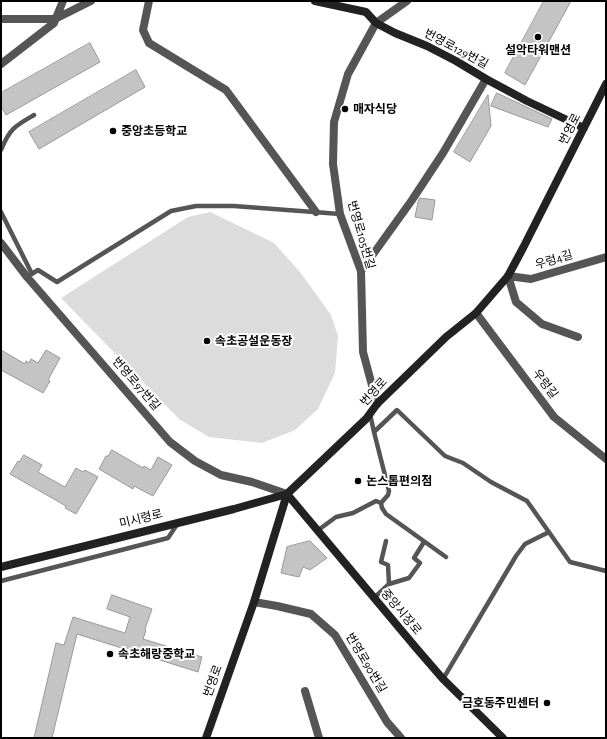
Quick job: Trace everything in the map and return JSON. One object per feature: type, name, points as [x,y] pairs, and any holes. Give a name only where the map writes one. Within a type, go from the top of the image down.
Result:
[{"type":"street","points":[[1,64],[54,23],[63,1]]},
{"type":"street","points":[[1,18],[55,19],[91,1]]},
{"type":"street","points":[[149,1],[143,30],[149,43],[226,90],[316,212]]},
{"type":"street","name":"번영로129번길","points":[[315,1],[366,12],[376,23],[445,55],[527,101],[584,128]]},
{"type":"street","name":"번영로105번길","points":[[378,404],[363,352],[361,271],[340,214],[333,164],[334,122],[348,74],[376,23],[406,1]]},
{"type":"street","points":[[361,271],[412,200],[443,153],[486,79]]},
{"type":"street","name":"번영로","points":[[206,738],[254,602],[287,494],[360,425],[378,404],[446,337],[476,313],[508,276],[606,84]]},
{"type":"street","name":"번영로97번길","points":[[1,243],[30,275],[170,442],[194,461],[221,475],[252,482],[287,494]]},
{"type":"street","name":"우렁4길","points":[[508,276],[531,279],[606,257]]},
{"type":"street","points":[[508,276],[516,302],[542,324],[578,337]]},
{"type":"street","name":"우렁길","points":[[476,313],[554,417],[606,459]]},
{"type":"street","name":"미시령로","points":[[1,567],[287,494]]},
{"type":"street","name":"중앙시장로","points":[[287,494],[417,650],[496,735],[503,738]]},
{"type":"street","name":"번영로90번길","points":[[254,602],[311,614],[335,635],[388,722],[401,738]]},
{"type":"street","points":[[305,691],[319,738]]},
{"type":"lane","points":[[1,150],[6,138],[13,128],[34,114]]},
{"type":"lane","points":[[1,212],[30,275],[38,270],[57,282],[171,211],[196,206],[234,206],[340,214]]},
{"type":"lane","points":[[374,432],[397,410],[445,456],[463,463],[491,482],[527,501],[570,562],[606,571]]},
{"type":"lane","points":[[370,414],[388,491],[388,496],[381,503]]},
{"type":"lane","points":[[317,531],[336,517],[353,513],[376,501],[381,503]]},
{"type":"lane","points":[[381,503],[386,514],[446,557]]},
{"type":"lane","points":[[1,581],[168,538],[179,522]]},
{"type":"lane","points":[[443,679],[516,556],[525,544],[549,532]]},
{"type":"lane","points":[[386,541],[381,562],[388,565],[388,584]]},
{"type":"lane","points":[[374,598],[388,584],[409,578],[420,563],[414,558],[424,542]]},
{"type":"shaded area","points":[[210,212],[274,243],[300,272],[331,315],[338,336],[335,373],[318,409],[295,430],[262,443],[209,437],[179,419],[61,298],[188,217]]},
{"type":"building","name":"설악타워맨션","points":[[544,1],[571,1],[525,85],[505,73]]},
{"type":"building","points":[[90,43],[100,62],[6,115],[1,106],[1,93]]},
{"type":"building","points":[[136,70],[145,87],[39,149],[29,132]]},
{"type":"building","points":[[497,93],[552,119],[548,127],[491,106]]},
{"type":"building","points":[[488,95],[491,126],[470,162],[454,152]]},
{"type":"building","points":[[420,198],[435,200],[432,220],[415,217]]},
{"type":"building","points":[[1,350],[25,364],[26,361],[29,363],[31,359],[38,363],[46,350],[60,358],[43,393],[1,370]]},
{"type":"building","points":[[112,450],[143,468],[144,466],[151,470],[158,457],[172,465],[153,496],[134,486],[133,489],[99,469],[106,456],[108,456]]},
{"type":"building","points":[[24,455],[42,465],[38,472],[65,487],[76,468],[83,472],[85,470],[98,477],[76,514],[65,508],[66,506],[10,474],[18,461],[19,462]]},
{"type":"building","points":[[310,541],[327,558],[310,570],[303,567],[299,577],[281,573],[287,547]]},
{"type":"building","points":[[112,595],[152,609],[143,639],[202,657],[198,672],[77,634],[52,738],[34,738],[56,643],[64,645],[73,617],[125,633],[130,617],[107,609]]},
{"type":"place","name":"설악타워맨션","points":[[538,37]]},
{"type":"place","name":"매자식당","points":[[345,109]]},
{"type":"place","name":"중앙초등학교","points":[[113,131]]},
{"type":"place","name":"속초공설운동장","points":[[207,341]]},
{"type":"place","name":"논스톱편의점","points":[[358,481]]},
{"type":"place","name":"속초해랑중학교","points":[[110,654]]},
{"type":"place","name":"금호동주민센터","points":[[547,703]]}]
